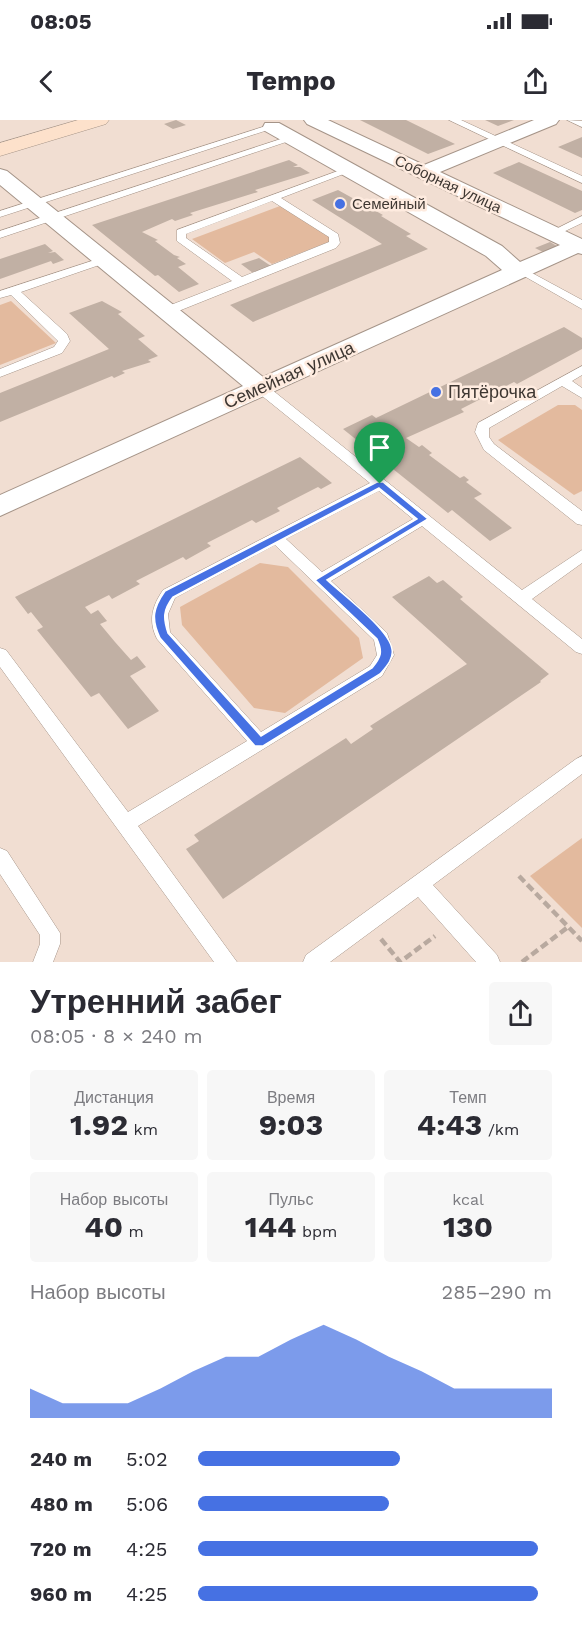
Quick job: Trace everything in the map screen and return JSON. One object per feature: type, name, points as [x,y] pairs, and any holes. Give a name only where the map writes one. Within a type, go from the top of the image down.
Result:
[{"type":"main road","points":[[0,150],[99,120]]},
{"type":"street","name":"Соборная улица","points":[[313,120],[580,246]]},
{"type":"street","points":[[423,172],[550,120]]},
{"type":"street","points":[[266,123],[293,129],[349,170],[494,251],[519,271]]},
{"type":"street","points":[[0,176],[261,388]]},
{"type":"street","name":"Семейная улица","points":[[0,506],[519,271],[580,246]]},
{"type":"lane","points":[[454,120],[582,180]]},
{"type":"lane","points":[[572,120],[582,124]]},
{"type":"lane","points":[[0,214],[266,123]]},
{"type":"lane","points":[[0,235],[293,129]]},
{"type":"lane","points":[[240,282],[181,239],[181,232],[349,170]]},
{"type":"lane","points":[[167,311],[335,243],[334,236],[273,197]]},
{"type":"lane","points":[[553,233],[582,219]]},
{"type":"lane","points":[[6,292],[104,260]]},
{"type":"lane","points":[[519,271],[582,305]]},
{"type":"lane","points":[[0,373],[58,350],[64,341],[63,337],[6,292]]},
{"type":"lane","points":[[582,370],[483,426],[481,431],[489,447],[571,509],[582,520]]},
{"type":"lane","points":[[563,381],[582,394]]},
{"type":"lane","points":[[261,388],[582,648]]},
{"type":"lane","points":[[259,742],[163,635],[158,618],[161,604],[169,594],[380,484]]},
{"type":"lane","points":[[320,580],[423,519]]},
{"type":"lane","points":[[125,824],[376,671],[386,659],[387,649],[381,637],[276,538]]},
{"type":"lane","points":[[522,599],[582,555]]},
{"type":"lane","points":[[0,654],[227,962]]},
{"type":"lane","points":[[313,962],[582,764]]},
{"type":"lane","points":[[0,857],[50,933],[50,944],[43,962]]},
{"type":"lane","points":[[419,884],[490,962]]},
{"type":"path","points":[[519,876],[582,941]]},
{"type":"path","points":[[368,922],[400,962],[454,923]]},
{"type":"path","points":[[522,962],[568,927]]},
{"type":"shaded area","points":[[280,206],[334,240],[272,264],[254,252],[225,263],[192,239]]},
{"type":"shaded area","points":[[11,301],[56,343],[0,365],[0,305]]},
{"type":"shaded area","points":[[558,405],[575,405],[582,410],[582,491],[574,495],[498,440]]},
{"type":"shaded area","points":[[260,563],[288,567],[359,638],[363,658],[285,713],[254,708],[182,625],[180,607]]},
{"type":"shaded area","points":[[582,838],[582,928],[530,876]]},
{"type":"building","points":[[176,120],[186,125],[173,129],[164,124]]},
{"type":"building","points":[[360,120],[406,120],[455,144],[428,154]]},
{"type":"building","points":[[485,120],[514,120],[498,126]]},
{"type":"building","points":[[582,137],[582,158],[558,147]]},
{"type":"building","points":[[289,160],[298,165],[293,167],[300,167],[310,173],[190,213],[193,215],[175,221],[172,219],[142,232],[158,240],[155,241],[180,257],[177,258],[186,264],[178,267],[199,284],[179,292],[158,275],[155,276],[92,225]]},
{"type":"building","points":[[519,162],[582,191],[582,210],[575,213],[493,173]]},
{"type":"building","points":[[338,190],[383,215],[381,216],[411,234],[406,236],[428,249],[253,322],[230,305],[382,244],[312,200]]},
{"type":"building","points":[[550,242],[557,246],[543,252],[535,248]]},
{"type":"building","points":[[45,244],[53,251],[48,253],[55,252],[64,260],[53,264],[51,261],[0,279],[0,259]]},
{"type":"building","points":[[259,258],[271,266],[253,273],[241,264]]},
{"type":"building","points":[[102,301],[122,312],[118,314],[145,336],[138,339],[158,356],[148,360],[151,362],[122,371],[125,373],[114,378],[112,376],[0,422],[0,393],[109,349],[69,313]]},
{"type":"building","points":[[564,327],[582,338],[582,349],[517,384],[514,382],[461,409],[464,412],[406,438],[419,447],[422,445],[432,453],[429,455],[460,478],[464,476],[469,480],[466,482],[482,494],[474,498],[512,528],[490,541],[452,510],[448,513],[343,429],[372,415],[376,418]]},
{"type":"building","points":[[300,457],[332,483],[321,489],[318,487],[277,508],[280,511],[256,523],[252,520],[207,543],[211,546],[186,560],[183,557],[136,581],[140,584],[112,599],[109,595],[85,607],[91,614],[98,610],[107,621],[100,624],[115,642],[131,660],[137,656],[146,667],[130,676],[159,711],[128,729],[99,693],[91,697],[37,630],[43,627],[31,612],[28,614],[15,597]]},
{"type":"building","points":[[429,576],[437,583],[443,580],[463,597],[460,599],[549,674],[541,682],[223,899],[186,849],[199,841],[194,835],[346,738],[351,744],[373,729],[370,726],[467,664],[392,597]]},
{"type":"place","name":"Семейный","points":[[340,204]]},
{"type":"place","name":"Пятёрочка","points":[[436,392]]},
{"type":"route","points":[[380,484],[423,519],[320,580],[381,637],[387,649],[386,659],[376,671],[259,742],[163,635],[158,618],[161,604],[169,594],[380,484]]}]
